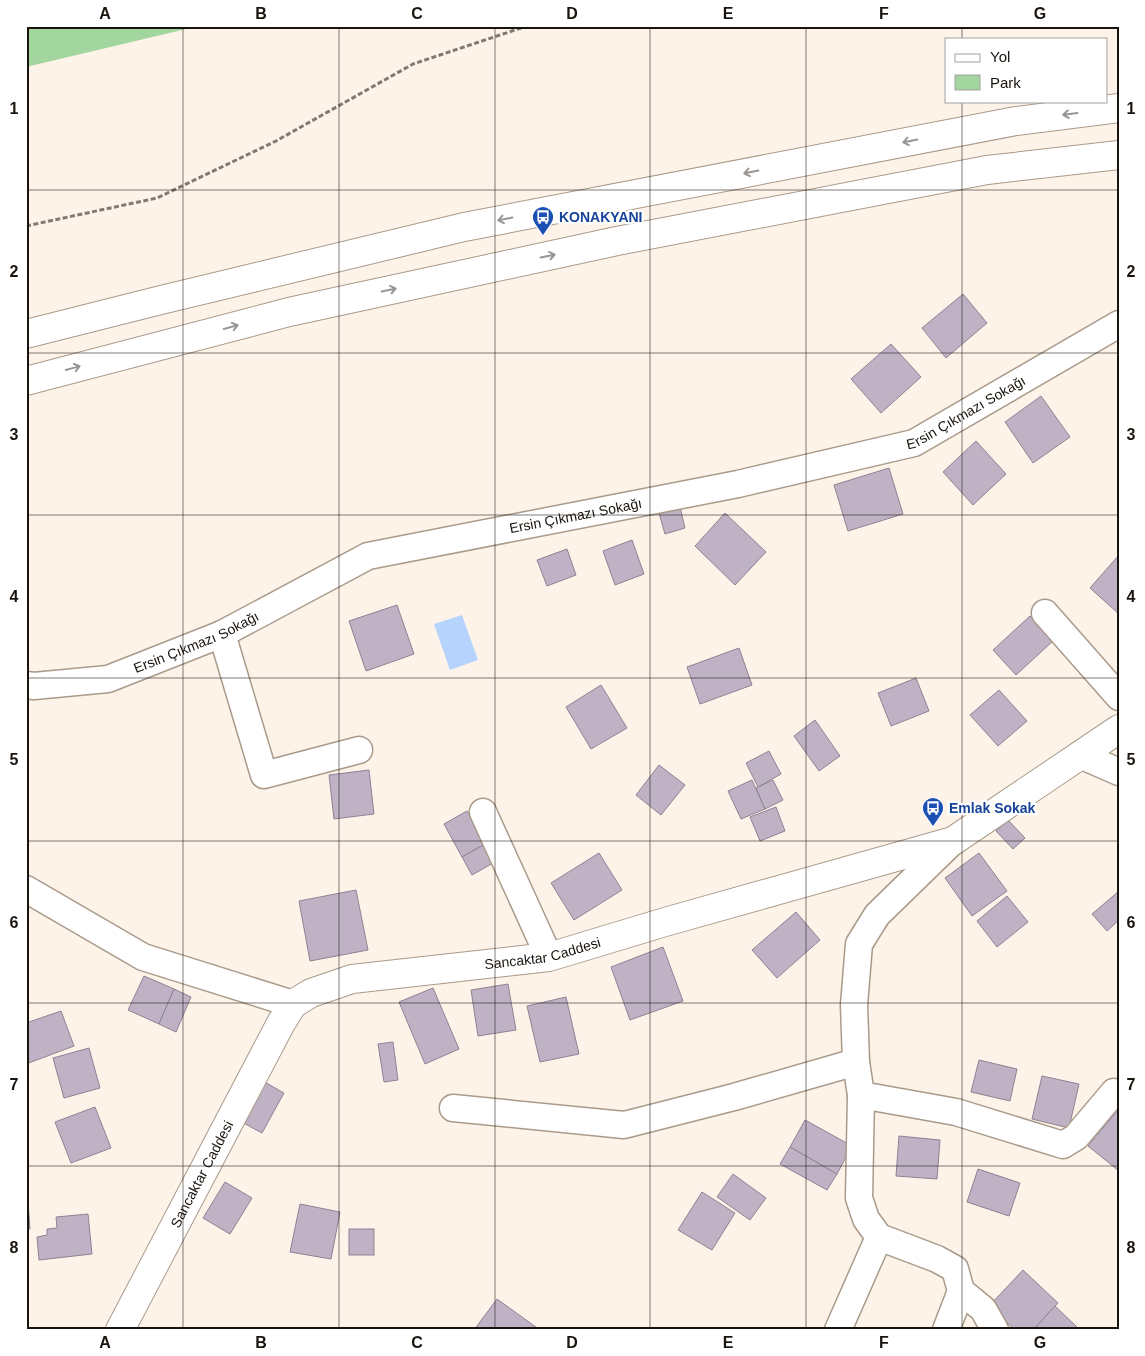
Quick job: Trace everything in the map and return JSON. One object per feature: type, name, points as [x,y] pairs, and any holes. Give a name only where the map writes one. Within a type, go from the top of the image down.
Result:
[{"type":"main road","points":[[26,334],[464,227],[1016,121],[1119,108]]},
{"type":"main road","points":[[26,381],[289,312],[617,240],[987,170],[1119,155]]},
{"type":"main road","name":"Sancaktar Caddesi","points":[[120,1330],[281,1022],[293,1004],[311,993],[352,979],[549,957],[665,922],[953,841],[1119,729]]},
{"type":"street","name":"Ersin Çıkmazı Sokağı","points":[[26,685],[34,686],[108,679],[222,634],[368,556],[738,484],[914,443],[1119,324]]},
{"type":"street","points":[[1045,613],[1119,697]]},
{"type":"street","points":[[222,634],[264,775],[359,750]]},
{"type":"street","points":[[1080,755],[1119,772]]},
{"type":"street","points":[[483,812],[549,957]]},
{"type":"street","points":[[953,841],[877,915],[859,944],[854,1004],[856,1062],[861,1095],[859,1198],[866,1219],[879,1237],[938,1259],[955,1269],[961,1291],[983,1309],[995,1330]]},
{"type":"street","points":[[26,889],[143,957],[293,1004]]},
{"type":"street","points":[[453,1108],[624,1125],[734,1097],[856,1062]]},
{"type":"street","points":[[861,1095],[956,1112],[1063,1146],[1076,1137],[1114,1092]]},
{"type":"street","points":[[838,1330],[879,1237]]},
{"type":"street","points":[[946,1330],[961,1291]]},
{"type":"path","points":[[26,226],[157,198],[276,141],[413,64],[527,26]]},
{"type":"green space","points":[[26,26],[199,26],[26,67]]},
{"type":"water","points":[[462,615],[478,660],[450,670],[434,624]]},
{"type":"building","points":[[963,294],[987,323],[946,358],[922,328]]},
{"type":"building","points":[[891,344],[921,377],[881,413],[851,379]]},
{"type":"building","points":[[1041,396],[1070,437],[1033,463],[1005,422]]},
{"type":"building","points":[[976,441],[1006,474],[973,505],[943,472]]},
{"type":"building","points":[[889,468],[903,514],[848,531],[834,485]]},
{"type":"building","points":[[680,507],[685,528],[665,534],[659,513]]},
{"type":"building","points":[[725,513],[766,552],[735,585],[695,546]]},
{"type":"building","points":[[632,540],[644,574],[615,585],[603,551]]},
{"type":"building","points":[[567,549],[576,575],[547,586],[537,560]]},
{"type":"building","points":[[1119,555],[1119,614],[1090,588]]},
{"type":"building","points":[[397,605],[414,654],[366,671],[349,621]]},
{"type":"building","points":[[1030,616],[1053,641],[1016,675],[993,650]]},
{"type":"building","points":[[739,648],[752,685],[700,704],[687,667]]},
{"type":"building","points":[[916,678],[929,711],[891,726],[878,693]]},
{"type":"building","points":[[601,685],[627,728],[591,749],[566,707]]},
{"type":"building","points":[[999,690],[1027,721],[998,746],[970,715]]},
{"type":"building","points":[[815,720],[840,756],[819,771],[794,736]]},
{"type":"building","points":[[769,751],[781,774],[758,787],[746,763]]},
{"type":"building","points":[[659,765],[685,785],[661,815],[636,795]]},
{"type":"building","points":[[369,770],[374,814],[334,819],[329,775]]},
{"type":"building","points":[[752,780],[765,809],[741,819],[728,791]]},
{"type":"building","points":[[773,780],[783,800],[765,809],[756,788]]},
{"type":"building","points":[[776,807],[785,831],[760,841],[750,817]]},
{"type":"building","points":[[467,811],[485,844],[462,857],[444,824]]},
{"type":"building","points":[[1008,820],[1025,838],[1013,849],[996,831]]},
{"type":"building","points":[[485,844],[495,862],[472,875],[462,857]]},
{"type":"building","points":[[599,853],[622,890],[574,920],[551,883]]},
{"type":"building","points":[[979,853],[1007,891],[972,916],[945,878]]},
{"type":"building","points":[[356,890],[368,950],[310,961],[299,901]]},
{"type":"building","points":[[1119,891],[1119,920],[1107,931],[1092,914]]},
{"type":"building","points":[[1007,896],[1028,922],[997,947],[977,921]]},
{"type":"building","points":[[796,912],[820,940],[777,978],[752,950]]},
{"type":"building","points":[[663,947],[683,1001],[630,1020],[611,967]]},
{"type":"building","points":[[144,976],[174,989],[159,1024],[128,1010]]},
{"type":"building","points":[[508,984],[516,1030],[478,1036],[471,990]]},
{"type":"building","points":[[433,988],[459,1049],[425,1064],[399,1002]]},
{"type":"building","points":[[174,989],[191,997],[176,1032],[159,1024]]},
{"type":"building","points":[[566,997],[579,1054],[540,1062],[527,1006]]},
{"type":"building","points":[[61,1011],[74,1046],[26,1064],[26,1023]]},
{"type":"building","points":[[393,1042],[398,1080],[384,1082],[378,1044]]},
{"type":"building","points":[[89,1048],[100,1088],[64,1098],[53,1058]]},
{"type":"building","points":[[979,1060],[1017,1069],[1010,1101],[971,1092]]},
{"type":"building","points":[[1042,1076],[1079,1084],[1069,1128],[1032,1119]]},
{"type":"building","points":[[261,1080],[284,1093],[262,1133],[238,1120]]},
{"type":"building","points":[[95,1107],[111,1148],[71,1163],[55,1122]]},
{"type":"building","points":[[1119,1109],[1119,1171],[1088,1146]]},
{"type":"building","points":[[805,1120],[852,1146],[837,1174],[790,1147]]},
{"type":"building","points":[[899,1136],[940,1140],[937,1179],[896,1176]]},
{"type":"building","points":[[790,1147],[837,1174],[827,1190],[780,1164]]},
{"type":"building","points":[[978,1169],[1020,1183],[1009,1216],[967,1202]]},
{"type":"building","points":[[733,1174],[766,1198],[750,1220],[717,1197]]},
{"type":"building","points":[[225,1182],[252,1198],[230,1234],[203,1218]]},
{"type":"building","points":[[702,1192],[735,1213],[712,1250],[678,1230]]},
{"type":"building","points":[[26,1202],[28,1202],[30,1229],[26,1230]]},
{"type":"building","points":[[300,1204],[340,1212],[331,1259],[290,1252]]},
{"type":"building","points":[[88,1214],[92,1254],[39,1260],[37,1237],[47,1235],[47,1229],[57,1228],[56,1217]]},
{"type":"building","points":[[349,1229],[374,1229],[374,1255],[349,1255]]},
{"type":"building","points":[[1023,1270],[1058,1303],[1033,1330],[1015,1330],[989,1306]]},
{"type":"building","points":[[497,1299],[540,1330],[474,1330]]},
{"type":"building","points":[[1055,1306],[1078,1328],[1076,1330],[1033,1330]]},
{"type":"place","name":"KONAKYANI","points":[[543,236]]},
{"type":"place","name":"Emlak Sokak","points":[[933,827]]}]
